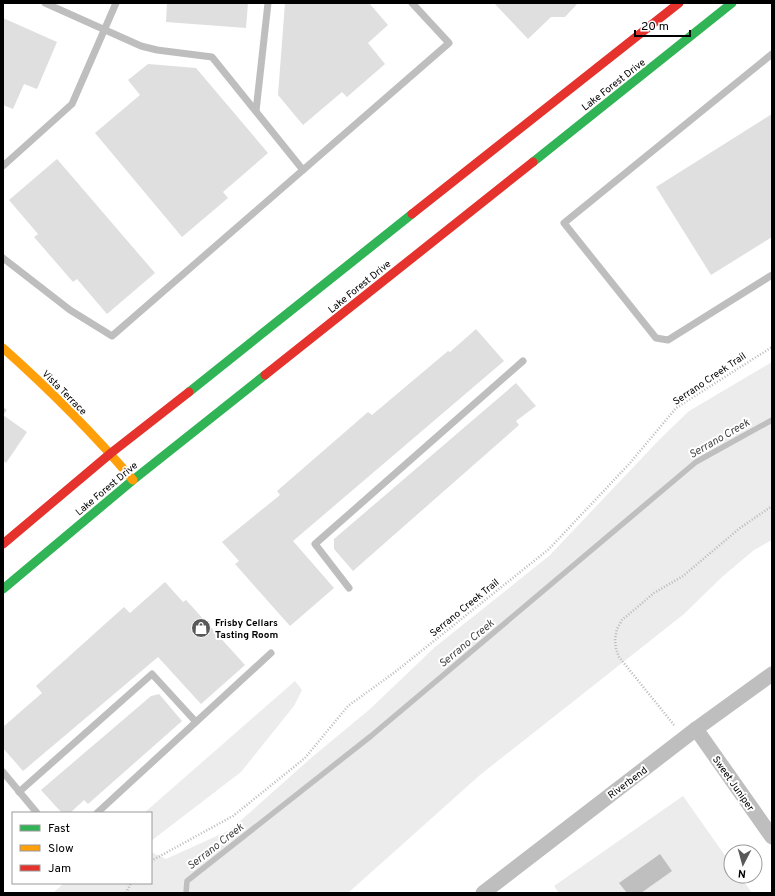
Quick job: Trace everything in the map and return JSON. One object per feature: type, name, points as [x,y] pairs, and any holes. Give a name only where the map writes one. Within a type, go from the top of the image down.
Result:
[{"type":"main road","points":[[3,544],[111,453],[542,110],[679,3]]},
{"type":"main road","name":"Lake Forest Drive","points":[[3,589],[133,480],[732,3]]},
{"type":"main road","name":"Vista Terrace","points":[[3,348],[43,385],[111,453],[133,480]]},
{"type":"street","name":"Riverbend","points":[[484,893],[500,888],[690,734],[772,674]]},
{"type":"street","name":"Sweet Juniper","points":[[690,734],[772,837]]},
{"type":"lane","points":[[45,3],[141,46],[157,50],[212,57],[303,170]]},
{"type":"lane","points":[[3,166],[72,104],[116,3]]},
{"type":"lane","points":[[256,111],[268,3]]},
{"type":"lane","points":[[3,258],[70,310],[112,336],[449,43],[412,3]]},
{"type":"lane","points":[[772,54],[564,223],[656,338],[668,340],[772,276]]},
{"type":"lane","points":[[349,588],[315,544],[523,362]]},
{"type":"lane","points":[[97,812],[271,654]]},
{"type":"lane","points":[[19,792],[152,674],[196,722]]},
{"type":"lane","points":[[3,772],[36,812]]},
{"type":"path","name":"Serrano Creek Trail","points":[[152,860],[233,816],[305,758],[348,706],[395,672],[549,549],[630,463],[676,408],[772,347]]},
{"type":"path","points":[[690,734],[619,657],[615,639],[617,629],[622,620],[654,593],[683,576],[740,528],[772,506]]},
{"type":"path","points":[[126,893],[130,884]]},
{"type":"shaded area","points":[[772,362],[772,540],[754,550],[722,577],[684,614],[480,775],[348,893],[53,893],[63,884],[152,884],[152,852],[166,859],[230,830],[311,758],[370,709],[435,647],[549,556],[661,438],[689,411]]},
{"type":"shaded area","points":[[295,681],[302,690],[294,706],[241,772],[152,840],[152,812],[145,812]]},
{"type":"shaded area","points":[[683,796],[723,853],[723,884],[746,884],[752,893],[559,893],[554,886]]},
{"type":"shaded area","points":[[660,854],[672,871],[641,893],[627,893],[619,883]]},
{"type":"building","points":[[167,3],[248,3],[246,28],[166,22]]},
{"type":"building","points":[[285,3],[369,3],[388,25],[368,43],[385,64],[347,97],[342,92],[303,125],[278,95]]},
{"type":"building","points":[[494,3],[578,3],[565,17],[551,17],[528,39]]},
{"type":"building","points":[[3,18],[57,42],[37,89],[24,84],[13,109],[3,105]]},
{"type":"building","points":[[148,64],[196,68],[268,153],[223,192],[228,198],[182,237],[95,133],[140,95],[128,80]]},
{"type":"building","points":[[772,114],[772,237],[711,275],[656,187]]},
{"type":"building","points":[[57,159],[155,273],[107,314],[77,279],[73,282],[34,237],[38,234],[9,200]]},
{"type":"building","points":[[476,329],[504,361],[293,541],[334,588],[290,626],[235,564],[239,561],[222,542],[280,495],[277,491],[368,412],[372,415]]},
{"type":"building","points":[[516,383],[536,406],[516,421],[519,425],[353,571],[334,549],[334,539]]},
{"type":"building","points":[[3,407],[7,410],[3,415]]},
{"type":"building","points":[[3,415],[27,432],[6,463],[3,461]]},
{"type":"building","points":[[165,582],[183,602],[186,600],[245,665],[201,704],[158,657],[23,771],[3,748],[3,727],[42,693],[36,686],[124,607],[130,613]]},
{"type":"building","points":[[159,694],[182,721],[88,804],[84,800],[71,812],[61,812],[41,790],[151,696]]},
{"type":"waterway","name":"Serrano Creek","points":[[186,893],[187,881],[371,736],[696,462],[772,420]]},
{"type":"traffic: fast","points":[[533,162],[732,3]]},
{"type":"traffic: fast","points":[[189,392],[412,214]]},
{"type":"traffic: fast","points":[[3,589],[133,480],[265,375]]},
{"type":"traffic: slow","points":[[3,348],[70,412],[133,480]]},
{"type":"traffic: jam","points":[[412,214],[679,3]]},
{"type":"traffic: jam","points":[[265,375],[533,162]]},
{"type":"traffic: jam","points":[[3,544],[111,453],[189,392]]},
{"type":"place","name":"Frisby Cellars Tasting Room","points":[[201,628]]}]
